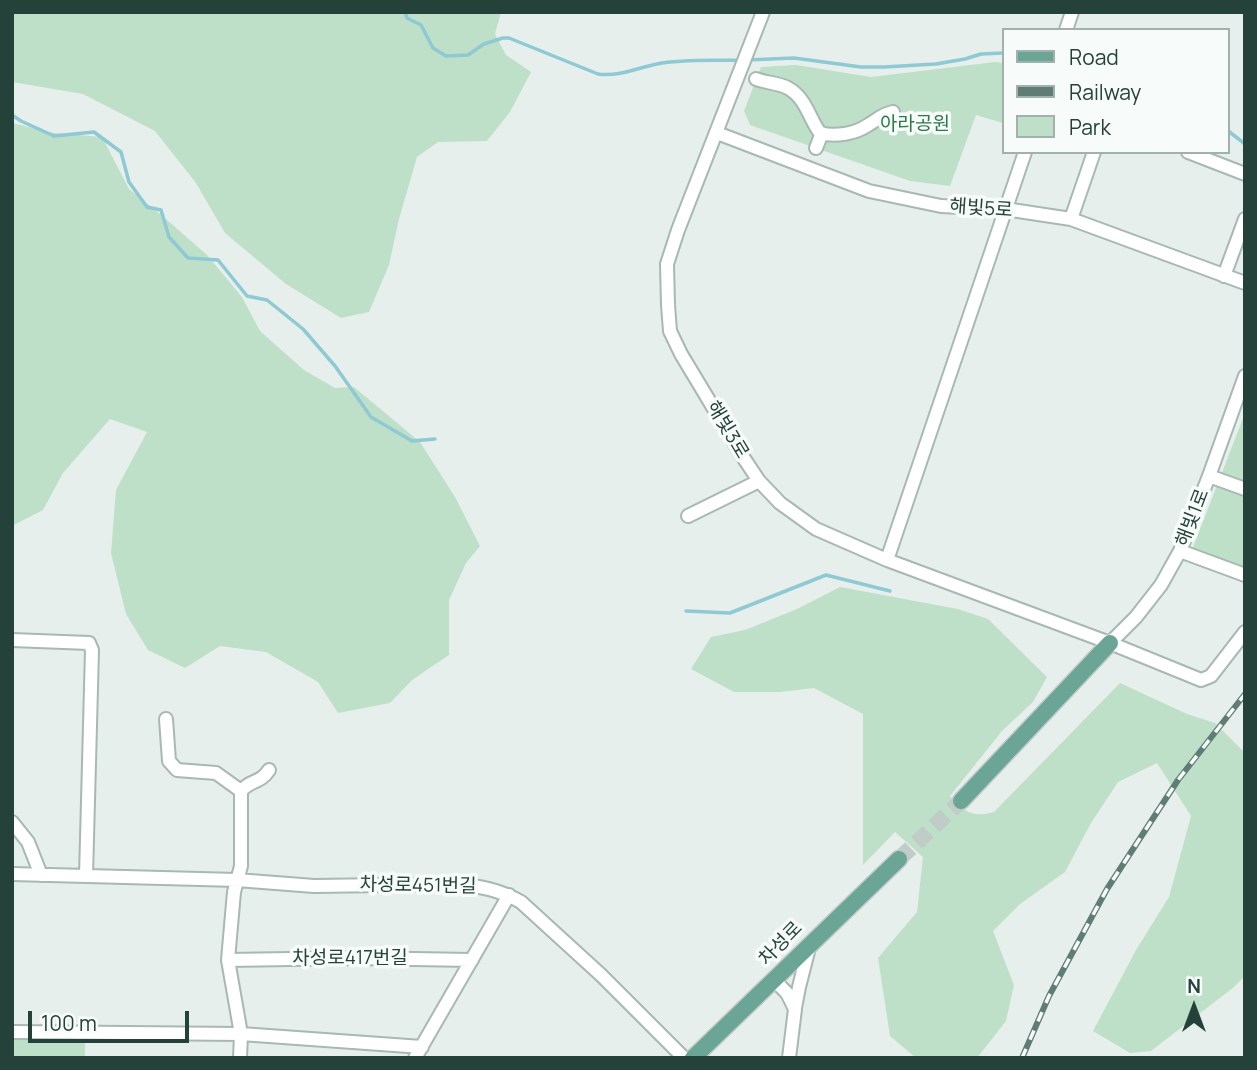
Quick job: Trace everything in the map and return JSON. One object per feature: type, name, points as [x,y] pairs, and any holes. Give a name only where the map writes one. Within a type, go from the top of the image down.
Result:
[{"type":"main road","points":[[961,801],[1110,643]]},
{"type":"main road","name":"차성로","points":[[693,1058],[899,859]]},
{"type":"street","name":"해빛3로","points":[[763,12],[667,264],[670,331],[681,354],[759,481],[780,503],[816,529],[887,560],[1201,680],[1211,677],[1245,632]]},
{"type":"street","points":[[756,79],[787,87],[796,94],[820,133],[827,135],[865,128],[881,116],[893,112]]},
{"type":"street","name":"해빛5로","points":[[717,133],[869,191],[941,206],[1005,209],[1071,219],[1245,284]]},
{"type":"street","points":[[816,148],[822,133]]},
{"type":"street","points":[[887,560],[1024,154]]},
{"type":"street","points":[[1071,219],[1093,154]]},
{"type":"street","points":[[1193,154],[1245,174]]},
{"type":"street","points":[[1224,276],[1245,219]]},
{"type":"street","name":"해빛1로","points":[[1110,643],[1136,617],[1161,585],[1180,551],[1245,376]]},
{"type":"street","points":[[1209,476],[1245,489]]},
{"type":"street","points":[[688,516],[759,481]]},
{"type":"street","points":[[1180,551],[1245,575]]},
{"type":"street","points":[[12,640],[89,643],[92,650],[86,876]]},
{"type":"street","points":[[166,719],[169,761],[177,770],[216,773],[241,791]]},
{"type":"street","points":[[240,1058],[241,1034],[228,960],[241,866],[241,791],[247,784],[260,781],[269,770]]},
{"type":"street","points":[[12,822],[28,842],[41,875]]},
{"type":"street","name":"차성로451번길","points":[[12,874],[237,880],[314,886],[479,886],[509,895],[521,902],[601,975],[684,1058]]},
{"type":"street","points":[[12,1032],[241,1034],[418,1052],[509,895]]},
{"type":"street","points":[[789,1058],[799,987],[811,943]]},
{"type":"street","name":"차성로417번길","points":[[228,960],[472,960]]},
{"type":"street","points":[[775,981],[787,993],[795,1009]]},
{"type":"green space","points":[[12,12],[501,12],[495,34],[506,55],[531,72],[510,112],[487,141],[438,142],[417,157],[389,265],[369,312],[341,318],[286,284],[225,233],[196,183],[155,131],[83,94],[12,82]]},
{"type":"green space","name":"아라공원","points":[[1002,63],[1002,123],[976,115],[950,186],[910,181],[750,125],[744,111],[761,67],[796,65],[871,77]]},
{"type":"green space","points":[[12,123],[54,133],[102,137],[129,189],[207,255],[242,297],[260,331],[304,370],[335,388],[354,387],[420,442],[455,497],[480,546],[466,563],[449,600],[449,655],[412,680],[390,703],[338,713],[318,682],[266,652],[220,646],[185,668],[148,650],[126,614],[111,553],[116,490],[147,432],[110,419],[63,473],[43,510],[12,526]]},
{"type":"green space","points":[[1245,413],[1245,569],[1192,550]]},
{"type":"green space","points":[[840,587],[958,609],[988,619],[1047,677],[1033,702],[1002,731],[950,796],[974,814],[994,812],[1120,683],[1187,714],[1215,723],[1245,753],[1245,976],[1151,1051],[1130,1053],[1093,1031],[1136,950],[1169,897],[1191,816],[1157,763],[1118,782],[1091,823],[1065,872],[1020,904],[993,931],[1014,985],[1006,1021],[977,1058],[916,1058],[890,1036],[878,958],[917,912],[923,857],[895,832],[863,865],[863,714],[814,688],[780,692],[734,692],[691,669],[711,637],[745,630],[797,609]]},
{"type":"green space","points":[[12,1038],[85,1038],[85,1058],[12,1058]]},
{"type":"waterway","points":[[405,12],[407,18],[421,25],[433,48],[446,56],[468,55],[484,44],[509,38],[605,75],[677,61],[740,60]]},
{"type":"waterway","points":[[747,60],[794,58],[861,67],[884,67],[936,64],[981,54],[1002,53]]},
{"type":"waterway","points":[[12,115],[54,136],[94,132],[121,152],[129,182],[147,207],[161,210],[169,237],[188,258],[218,260],[247,296],[267,300],[303,329],[335,366],[371,417],[412,441],[435,439]]},
{"type":"waterway","points":[[1229,132],[1245,144]]},
{"type":"waterway","points":[[686,611],[730,613],[826,575],[890,591]]},
{"type":"tunnel","points":[[899,859],[961,801]]},
{"type":"railway","points":[[1022,1058],[1049,996],[1107,889],[1178,780],[1245,694]]}]
